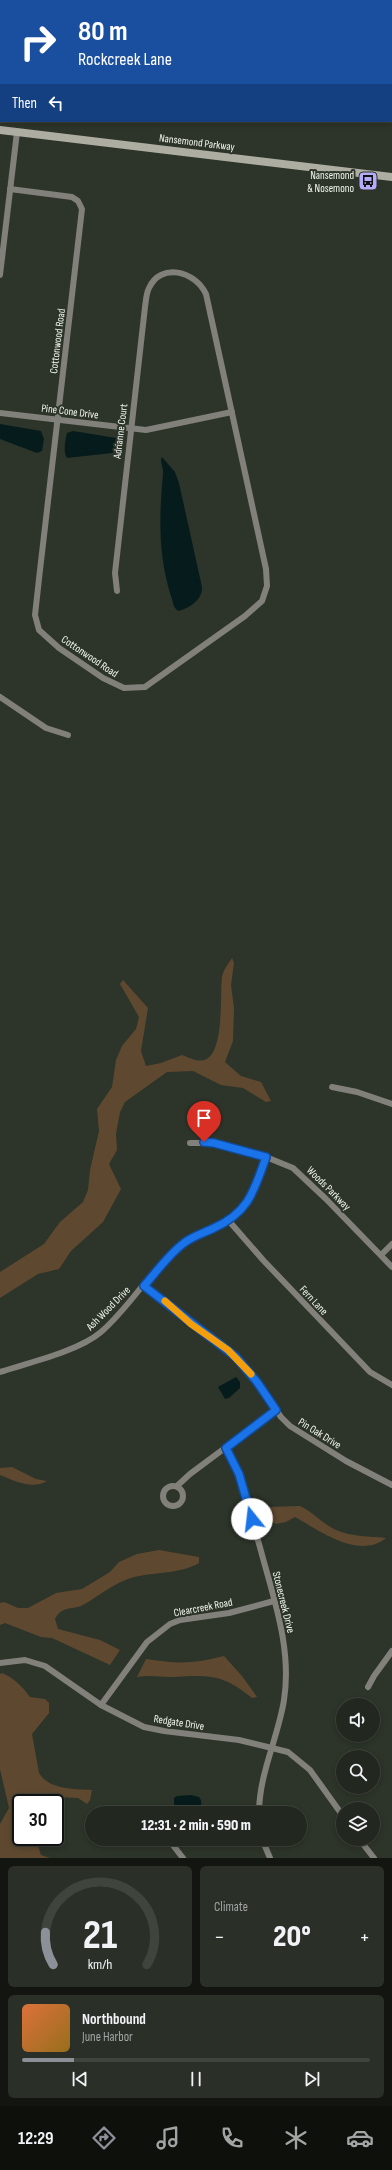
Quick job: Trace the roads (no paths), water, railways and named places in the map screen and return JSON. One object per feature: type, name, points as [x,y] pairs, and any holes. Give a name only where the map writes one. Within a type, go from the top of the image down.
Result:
[{"type":"main road","name":"Nansemond Parkway","points":[[0,130],[392,177]]},
{"type":"street","points":[[0,275],[17,132]]},
{"type":"street","name":"Cottonwood Road","points":[[10,189],[72,197],[78,201],[82,209],[35,615],[43,635],[59,648],[117,686],[132,689],[145,687],[259,606],[265,594],[267,578],[232,412],[203,288],[194,278],[180,273],[167,274],[159,278]]},
{"type":"street","name":"Adrianne Court","points":[[118,591],[115,573],[146,299],[149,289],[159,278]]},
{"type":"street","name":"Pine Cone Drive","points":[[0,413],[131,428],[156,429],[232,412]]},
{"type":"street","points":[[0,697],[46,728],[68,735]]},
{"type":"street","points":[[332,1087],[357,1092],[392,1104]]},
{"type":"street","name":"Woods Parkway","points":[[190,1143],[214,1143],[283,1162],[302,1175],[392,1267]]},
{"type":"street","name":"Ash Wood Drive","points":[[0,1372],[68,1349],[94,1337],[144,1286],[174,1251],[185,1242],[228,1221],[240,1212],[252,1195],[266,1157]]},
{"type":"street","name":"Fern Lane","points":[[228,1221],[370,1372],[392,1385]]},
{"type":"street","points":[[381,1255],[392,1244]]},
{"type":"street","name":"Pin Oak Drive","points":[[144,1286],[236,1357],[290,1426],[301,1434],[392,1486]]},
{"type":"street","points":[[177,1486],[190,1474],[276,1410]]},
{"type":"street","name":"Stonecreek Drive","points":[[226,1448],[239,1474],[282,1629],[287,1669],[284,1699],[261,1790],[260,1806]]},
{"type":"street","name":"Clearcreek Road","points":[[101,1706],[147,1642],[170,1624],[180,1620],[229,1613],[274,1601]]},
{"type":"street","points":[[368,1687],[392,1651]]},
{"type":"street","name":"Redgate Drive","points":[[0,1663],[26,1660],[45,1666],[101,1706],[144,1727],[272,1747],[288,1752],[310,1770],[336,1806]]},
{"type":"street","points":[[174,1846],[183,1858]]},
{"type":"street","points":[[265,1846],[270,1858]]},
{"type":"street","points":[[365,1846],[374,1858]]},
{"type":"water","points":[[0,424],[41,431],[44,439],[42,451],[37,453],[0,439]]},
{"type":"water","points":[[73,431],[116,438],[119,442],[117,450],[112,453],[67,458],[65,450],[66,436],[67,433]]},
{"type":"water","points":[[162,457],[175,472],[179,483],[202,587],[202,591],[198,599],[187,608],[179,611],[174,607],[167,581],[162,551],[160,520],[163,472],[161,461]]},
{"type":"water","points":[[236,1377],[240,1382],[240,1388],[229,1398],[225,1399],[218,1387]]},
{"type":"water","points":[[191,1795],[199,1797],[201,1806],[174,1806],[174,1798],[177,1796]]},
{"type":"place","name":"Nansemond & Nosemono","points":[[368,181]]}]
